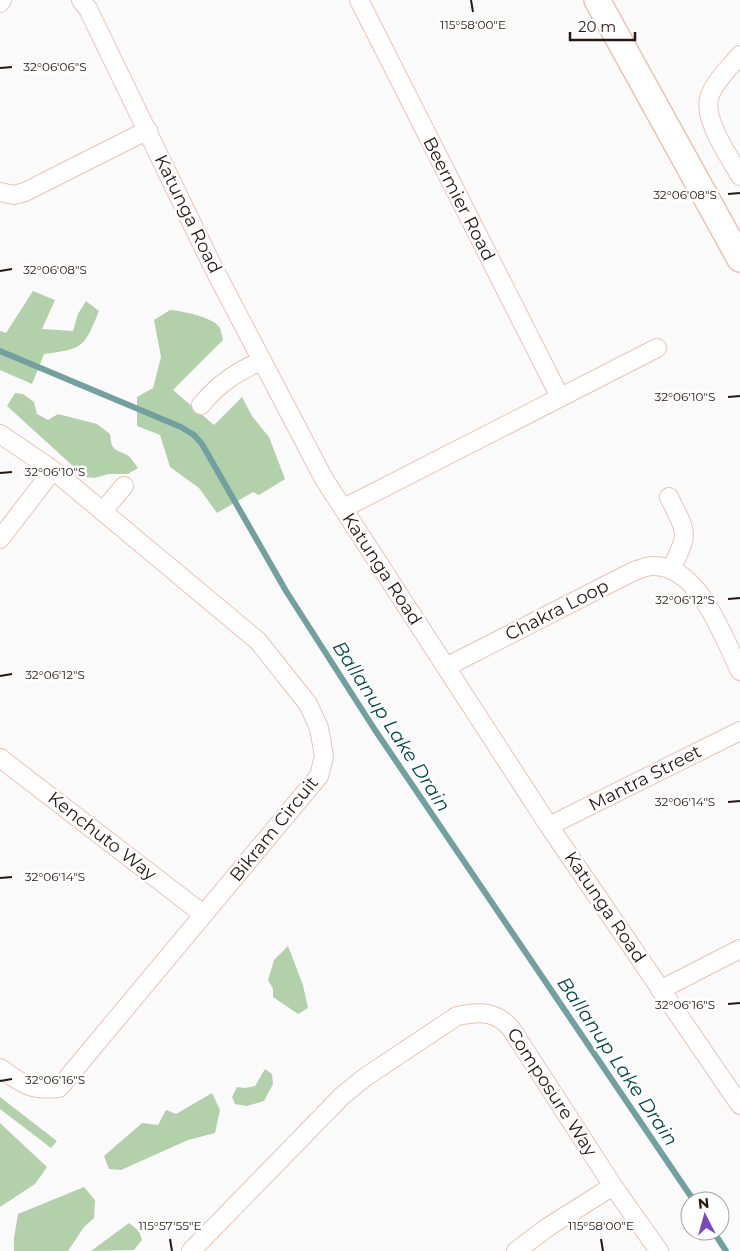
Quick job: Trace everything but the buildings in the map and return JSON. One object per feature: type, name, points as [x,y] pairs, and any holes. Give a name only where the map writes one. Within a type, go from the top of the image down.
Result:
[{"type":"main road","points":[[597,0],[740,259]]},
{"type":"street","name":"Katunga Road","points":[[81,0],[88,9],[148,130],[214,269],[324,479],[549,826],[740,1105]]},
{"type":"street","name":"Beermier Road","points":[[359,0],[560,397]]},
{"type":"street","points":[[740,55],[713,88],[707,108],[719,138],[740,176]]},
{"type":"street","points":[[0,192],[14,195],[25,192],[148,130]]},
{"type":"street","points":[[344,508],[657,348]]},
{"type":"street","points":[[201,405],[215,388],[228,378],[262,360]]},
{"type":"street","name":"Bikram Circuit","points":[[0,434],[53,470],[258,641],[308,704],[319,728],[324,756],[319,776],[59,1088],[41,1090],[25,1086],[0,1068]]},
{"type":"street","points":[[0,539],[53,470]]},
{"type":"street","points":[[103,511],[124,486]]},
{"type":"street","points":[[669,497],[684,529],[685,540],[671,570]]},
{"type":"street","name":"Chakra Loop","points":[[446,667],[634,571],[653,566],[671,570],[690,580],[701,595],[740,671]]},
{"type":"street","name":"Mantra Street","points":[[549,826],[740,730]]},
{"type":"street","name":"Kenchuto Way","points":[[0,758],[204,914]]},
{"type":"street","points":[[660,990],[740,949]]},
{"type":"street","name":"Composure Way","points":[[191,1251],[342,1096],[364,1078],[457,1016],[472,1012],[490,1013],[505,1020],[613,1186],[658,1251]]},
{"type":"street","points":[[516,1251],[548,1227],[613,1186]]},
{"type":"green space","points":[[33,291],[55,300],[42,329],[73,331],[78,314],[86,301],[99,311],[90,333],[75,348],[44,354],[32,384],[0,370],[0,331],[6,333]]},
{"type":"green space","points":[[170,310],[190,313],[217,324],[223,340],[173,390],[214,425],[242,397],[252,416],[269,437],[285,479],[259,495],[253,492],[217,513],[199,488],[170,467],[160,435],[137,426],[137,397],[153,388],[161,357],[154,320]]},
{"type":"green space","points":[[15,393],[23,394],[34,402],[37,414],[48,420],[58,414],[97,424],[110,434],[114,448],[128,456],[138,468],[128,474],[109,474],[94,478],[85,477],[7,406]]},
{"type":"green space","points":[[288,946],[303,985],[308,1008],[298,1014],[273,997],[273,989],[268,980],[274,960]]},
{"type":"green space","points":[[265,1069],[272,1074],[273,1084],[264,1101],[247,1106],[235,1104],[232,1097],[237,1087],[255,1086]]},
{"type":"green space","points":[[212,1093],[220,1110],[215,1133],[188,1140],[121,1170],[109,1169],[104,1156],[142,1123],[158,1125],[166,1110],[176,1114]]},
{"type":"green space","points":[[0,1097],[57,1141],[51,1148],[0,1109]]},
{"type":"green space","points":[[0,1123],[47,1167],[35,1184],[0,1207]]},
{"type":"green space","points":[[84,1187],[95,1200],[94,1218],[84,1227],[68,1251],[14,1251],[18,1214]]},
{"type":"green space","points":[[129,1223],[139,1231],[142,1240],[134,1250],[91,1251]]},
{"type":"waterway","name":"Ballanup Lake Drain","points":[[0,351],[181,427],[194,435],[202,444],[286,591],[375,730],[687,1191]]},
{"type":"waterway","name":"Ballanup Lake Drain","points":[[720,1241],[726,1251]]}]
